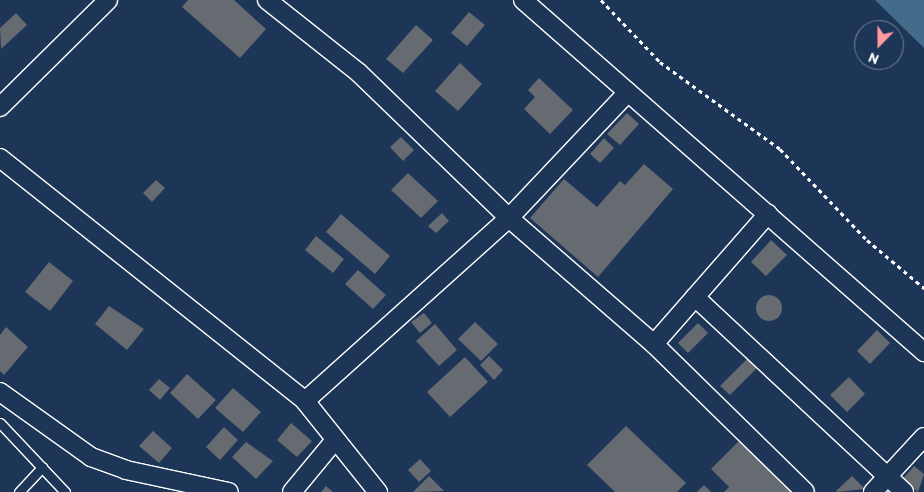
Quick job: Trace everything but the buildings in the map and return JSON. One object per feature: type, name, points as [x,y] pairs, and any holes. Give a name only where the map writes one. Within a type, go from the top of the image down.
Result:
[{"type":"street","points":[[0,107],[108,0]]},
{"type":"street","points":[[267,0],[359,73],[509,218],[654,344],[805,492]]},
{"type":"street","points":[[523,0],[924,352]]},
{"type":"street","points":[[305,401],[509,218],[628,92]]},
{"type":"street","points":[[0,158],[305,401],[378,492]]},
{"type":"street","points":[[654,344],[768,214]]},
{"type":"street","points":[[695,297],[904,492]]},
{"type":"street","points":[[0,392],[92,457],[126,470],[229,492]]},
{"type":"street","points":[[873,492],[924,437]]},
{"type":"street","points":[[292,492],[335,440]]},
{"type":"lane","points":[[0,423],[65,492]]},
{"type":"lane","points":[[19,492],[42,467]]},
{"type":"path","points":[[601,0],[660,62],[780,149],[867,240],[924,288]]},
{"type":"water","points":[[875,0],[924,0],[924,48],[904,28],[904,20],[895,20]]}]
